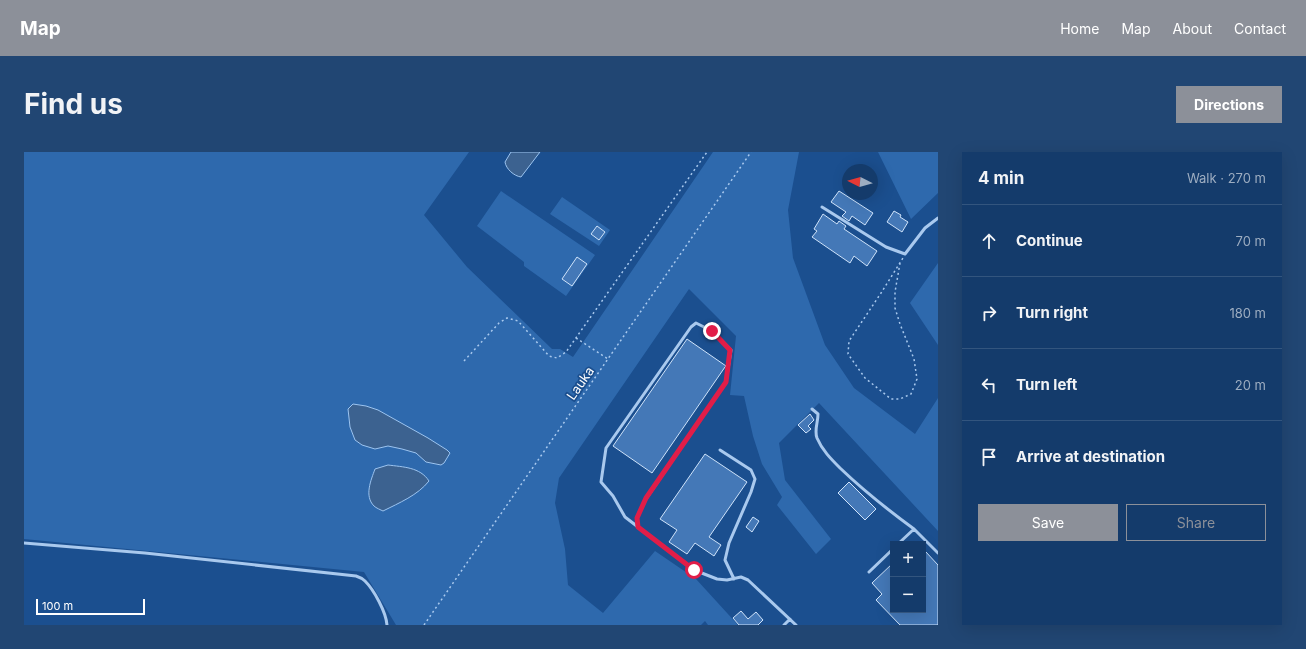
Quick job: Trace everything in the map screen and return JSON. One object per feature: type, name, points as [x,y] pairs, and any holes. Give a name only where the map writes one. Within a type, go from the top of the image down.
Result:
[{"type":"lane","points":[[822,207],[886,247],[905,254],[925,228],[938,218]]},
{"type":"lane","points":[[638,527],[637,518],[646,498],[726,382],[730,350],[712,331],[696,324],[691,327],[606,448],[601,482],[613,496],[625,517],[638,527],[694,570],[717,579],[727,580],[741,577],[748,580],[796,625]]},
{"type":"lane","points":[[812,409],[818,414],[818,422],[815,430],[817,439],[826,454],[859,486],[914,529],[938,553]]},
{"type":"lane","points":[[720,450],[751,470],[755,479],[729,543],[726,560],[734,579]]},
{"type":"lane","points":[[901,541],[914,529]]},
{"type":"lane","points":[[24,543],[145,553],[356,576],[364,580],[376,596],[387,619],[388,625]]},
{"type":"lane","points":[[869,572],[890,552]]},
{"type":"lane","points":[[784,625],[790,619]]},
{"type":"path","points":[[464,361],[499,323],[507,318],[518,321],[549,356],[557,358],[566,352],[707,152]]},
{"type":"path","name":"Lauka","points":[[424,625],[751,152]]},
{"type":"path","points":[[900,263],[895,292],[895,308],[914,359],[917,379],[912,394],[900,399],[891,398],[865,378],[848,354],[848,341],[905,254]]},
{"type":"path","points":[[576,338],[608,359]]},
{"type":"shaded area","points":[[24,152],[469,152],[424,215],[467,267],[552,349],[560,349],[573,357],[713,152],[799,152],[788,210],[793,258],[825,345],[854,388],[915,434],[938,398],[938,531],[819,403],[779,443],[785,480],[831,539],[816,554],[777,505],[782,497],[762,464],[753,436],[744,396],[730,395],[736,336],[689,289],[559,478],[555,503],[565,549],[568,585],[603,613],[655,551],[696,579],[738,625],[708,625],[705,621],[701,625],[396,625],[364,572],[24,539]]},
{"type":"shaded area","points":[[511,152],[540,152],[521,177],[511,172],[506,165],[505,162]]},
{"type":"shaded area","points":[[878,152],[938,152],[938,193],[911,219]]},
{"type":"shaded area","points":[[501,191],[595,255],[566,296],[524,266],[524,262],[477,226]]},
{"type":"shaded area","points":[[562,197],[610,230],[599,246],[550,214]]},
{"type":"shaded area","points":[[938,263],[938,345],[910,303]]},
{"type":"shaded area","points":[[353,404],[378,410],[428,438],[450,453],[441,465],[426,462],[416,453],[402,449],[388,446],[375,449],[362,445],[355,440],[350,427],[348,409]]},
{"type":"shaded area","points":[[388,465],[411,468],[421,473],[429,481],[414,495],[383,511],[375,507],[371,502],[369,498],[369,488],[375,469]]},
{"type":"building","points":[[839,191],[842,193],[842,200],[853,200],[873,213],[865,225],[852,216],[849,221],[842,216],[846,212],[831,202]]},
{"type":"building","points":[[894,211],[908,222],[902,232],[887,222]]},
{"type":"building","points":[[823,214],[837,224],[839,221],[846,226],[844,229],[877,251],[867,266],[854,256],[850,263],[812,237],[817,231],[814,229]]},
{"type":"building","points":[[597,226],[605,232],[599,240],[591,234]]},
{"type":"building","points":[[577,257],[587,264],[572,286],[562,279]]},
{"type":"building","points":[[687,339],[726,366],[652,473],[613,446]]},
{"type":"building","points":[[810,414],[814,420],[808,426],[811,429],[806,433],[798,425]]},
{"type":"building","points":[[705,454],[747,482],[709,537],[721,545],[714,556],[695,543],[687,554],[669,542],[677,530],[660,519]]},
{"type":"building","points":[[849,482],[876,509],[865,520],[838,493]]},
{"type":"building","points":[[753,517],[759,521],[752,532],[746,527]]},
{"type":"building","points":[[926,552],[938,565],[938,625],[900,625],[876,600],[882,594],[872,583],[890,566],[890,613],[926,613]]},
{"type":"building","points":[[741,611],[748,619],[756,612],[763,620],[758,625],[739,625],[733,618]]},
{"type":"route","points":[[694,570],[638,527],[637,518],[646,498],[726,382],[730,350],[712,331]]}]
